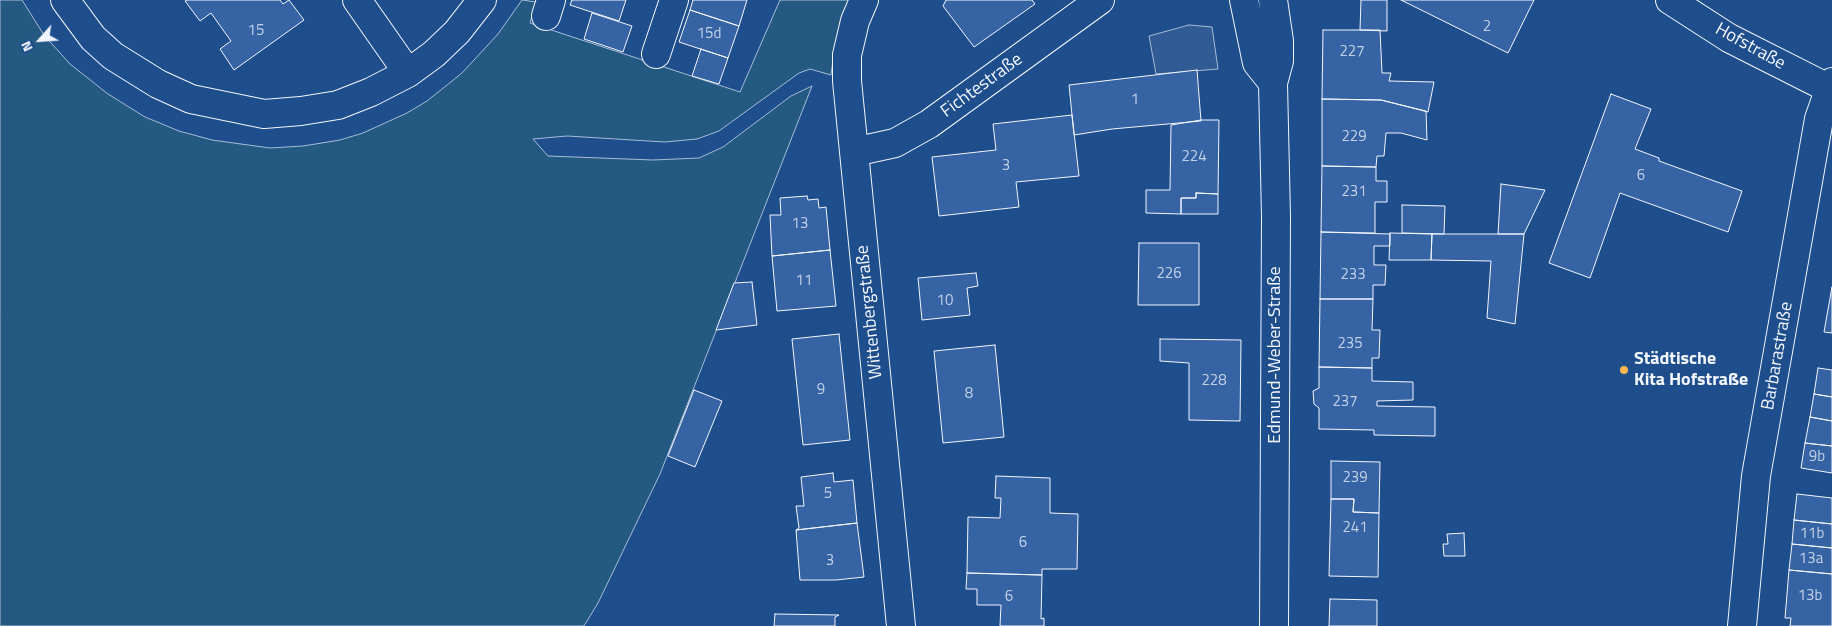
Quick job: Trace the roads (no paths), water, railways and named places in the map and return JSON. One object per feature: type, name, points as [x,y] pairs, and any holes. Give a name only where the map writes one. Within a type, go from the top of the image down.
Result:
[{"type":"street","points":[[66,0],[93,38],[113,56],[158,84],[192,99],[264,114],[338,105],[371,92],[408,72],[434,54],[457,32],[482,0]]},
{"type":"street","points":[[357,0],[408,72]]},
{"type":"street","points":[[656,54],[674,0]]},
{"type":"street","name":"Wittenbergstraße","points":[[864,0],[847,55],[847,81],[901,626]]},
{"type":"street","name":"Fichtestraße","points":[[854,152],[895,143],[929,124],[1100,0]]},
{"type":"street","points":[[1244,0],[1257,63],[1273,83]]},
{"type":"street","name":"Edmund-Weber-Straße","points":[[1273,0],[1279,41],[1279,61],[1273,83],[1276,217],[1274,626]]},
{"type":"street","name":"Hofstraße","points":[[1670,0],[1729,38],[1831,87]]},
{"type":"street","name":"Barbarastraße","points":[[1742,626],[1756,476],[1819,119],[1831,87]]},
{"type":"place","name":"Städtische Kita Hofstraße","points":[[1624,370]]}]
